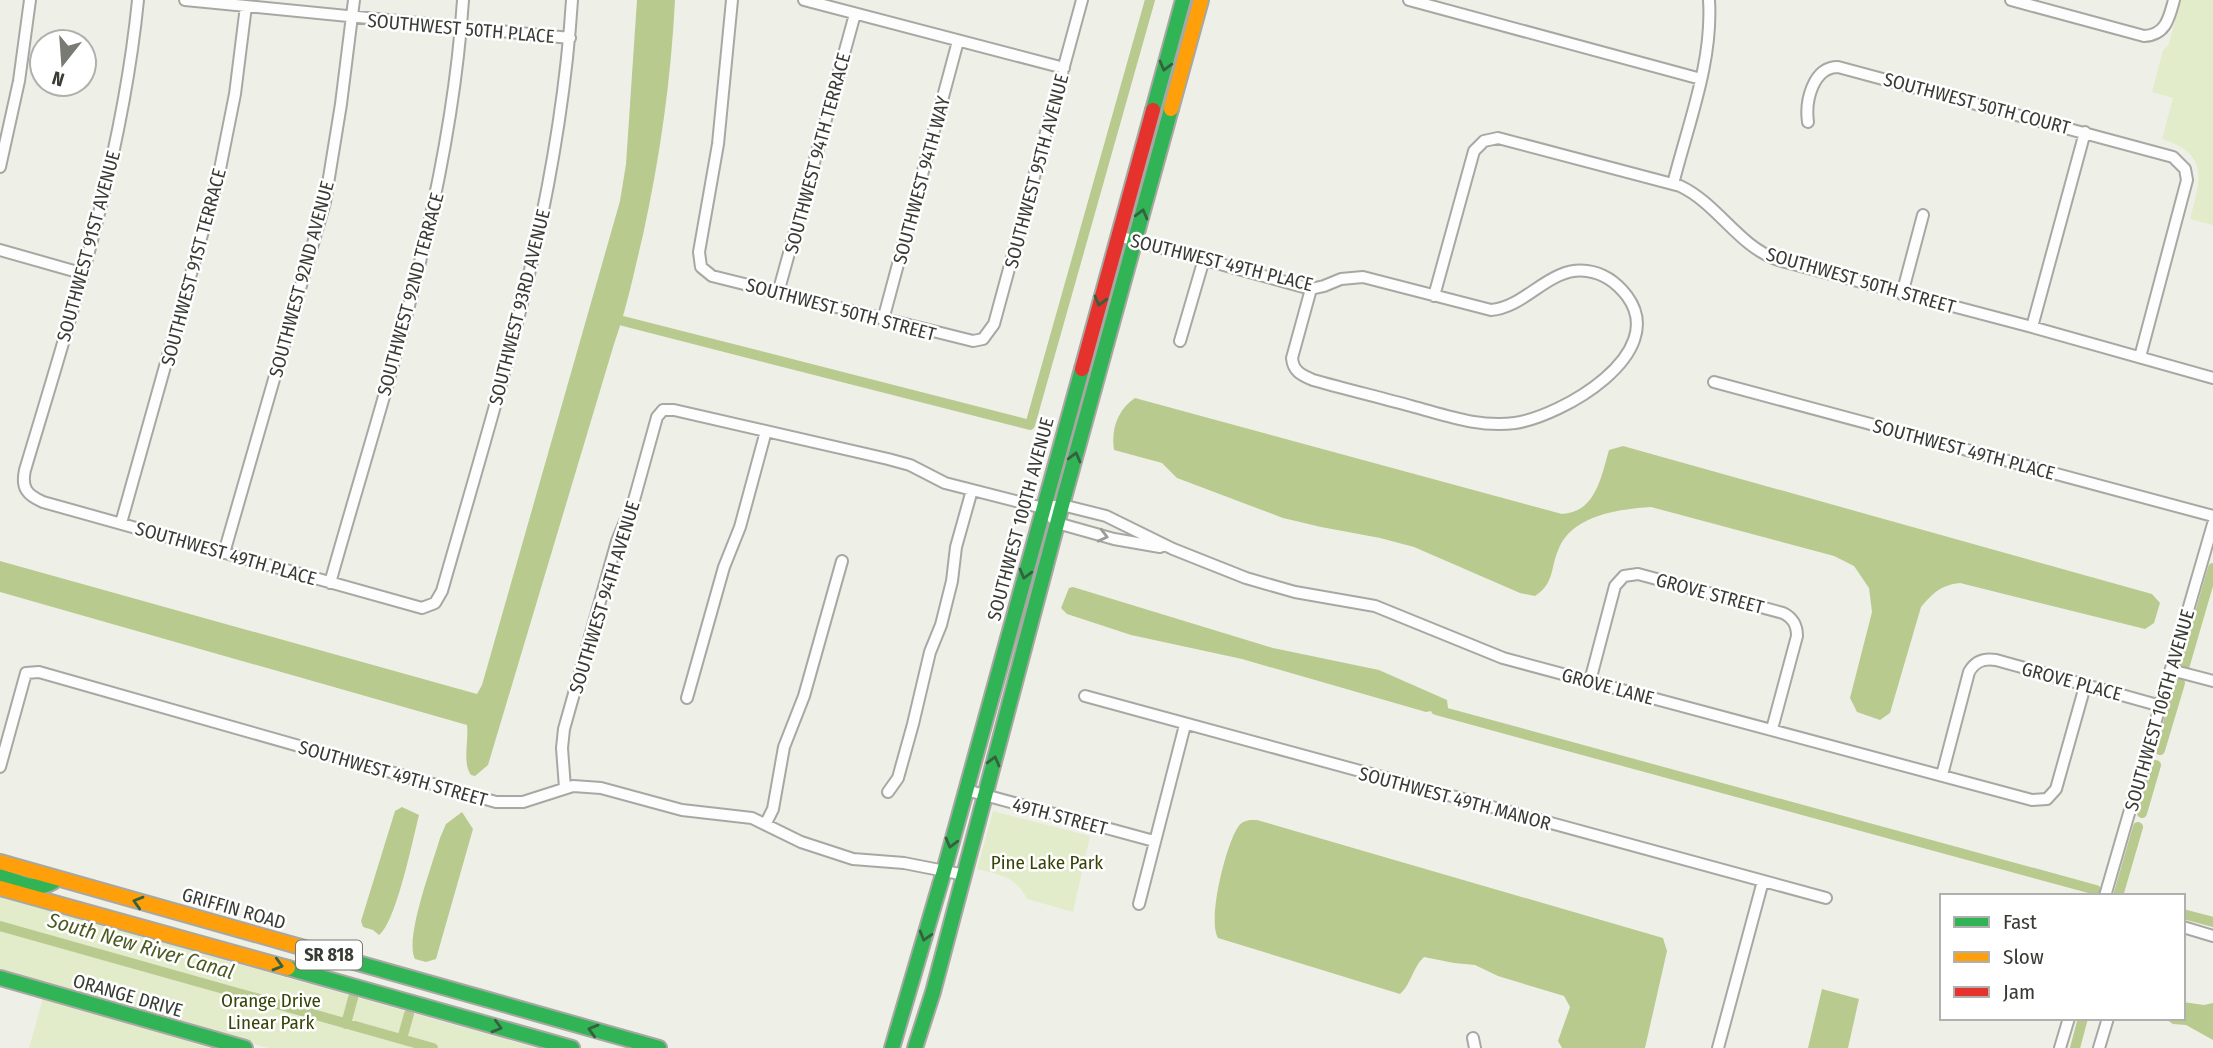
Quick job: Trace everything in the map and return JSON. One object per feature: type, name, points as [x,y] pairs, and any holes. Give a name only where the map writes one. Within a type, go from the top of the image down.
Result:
[{"type":"main road","name":"SOUTHWEST 100TH AVENUE","points":[[892,1048],[944,871],[1183,0]]},
{"type":"main road","name":"SOUTHWEST 100TH AVENUE","points":[[915,1048],[933,992],[1057,523],[1201,0]]},
{"type":"main road","name":"GRIFFIN ROAD","points":[[0,862],[659,1048]]},
{"type":"main road","points":[[0,876],[42,888],[53,884],[57,879]]},
{"type":"main road","name":"SR 818","points":[[0,888],[572,1048]]},
{"type":"main road","points":[[163,933],[178,923],[286,949],[310,950]]},
{"type":"main road","name":"ORANGE DRIVE","points":[[0,978],[245,1048]]},
{"type":"main road","points":[[329,980],[363,979],[472,1009],[493,1001]]},
{"type":"street","points":[[0,167],[19,81],[30,0]]},
{"type":"street","name":"SOUTHWEST 91ST AVENUE","points":[[25,489],[25,470],[107,182],[131,62],[138,0]]},
{"type":"street","name":"SOUTHWEST 50TH PLACE","points":[[185,0],[570,38]]},
{"type":"street","name":"SOUTHWEST 92ND AVENUE","points":[[224,553],[325,202],[354,0]]},
{"type":"street","name":"SOUTHWEST 92ND TERRACE","points":[[330,583],[428,235],[451,112],[463,0]]},
{"type":"street","name":"SOUTHWEST 93RD AVENUE","points":[[431,606],[442,591],[534,260],[554,158],[570,38],[572,0]]},
{"type":"street","name":"SOUTHWEST 50TH STREET","points":[[732,0],[718,144],[699,252],[701,267],[712,275],[965,341],[983,339]]},
{"type":"street","points":[[804,0],[1064,68]]},
{"type":"street","name":"SOUTHWEST 95TH AVENUE","points":[[983,339],[994,324],[1082,0]]},
{"type":"street","points":[[1409,0],[1701,79]]},
{"type":"street","points":[[1673,184],[1709,39],[1709,0]]},
{"type":"street","points":[[2011,0],[2144,36],[2160,32],[2168,19],[2174,0]]},
{"type":"street","name":"SOUTHWEST 91ST TERRACE","points":[[121,523],[219,174],[235,94],[246,6]]},
{"type":"street","name":"SOUTHWEST 94TH TERRACE","points":[[778,293],[855,14]]},
{"type":"street","name":"SOUTHWEST 94TH WAY","points":[[883,320],[958,41]]},
{"type":"street","name":"SOUTHWEST 50TH COURT","points":[[1808,122],[1808,108],[1817,76],[1826,69],[1838,67],[2167,154],[2182,165],[2186,186],[2140,357]]},
{"type":"street","points":[[2032,327],[2085,132]]},
{"type":"street","name":"SOUTHWEST 50TH STREET","points":[[1434,296],[1476,147],[1489,139],[1513,141],[1673,184],[1696,195],[1763,254],[1797,266],[2032,327],[2213,378]]},
{"type":"street","points":[[1902,293],[1923,215]]},
{"type":"street","name":"SOUTHWEST 49TH PLACE","points":[[1118,236],[1311,289],[1351,276],[1477,307],[1503,309],[1556,276],[1580,270],[1591,271],[1618,285],[1632,303],[1636,321],[1635,335],[1627,357],[1612,372],[1554,411],[1520,422],[1483,424],[1313,380],[1298,373],[1292,358],[1311,289]]},
{"type":"street","points":[[0,250],[81,273]]},
{"type":"street","points":[[1180,341],[1203,259]]},
{"type":"street","name":"SOUTHWEST 49TH PLACE","points":[[1714,382],[2213,516]]},
{"type":"street","name":"SOUTHWEST 94TH AVENUE","points":[[565,788],[562,748],[564,729],[617,541],[634,500],[659,405],[766,431]]},
{"type":"street","points":[[687,698],[723,567],[740,527],[766,431],[901,462],[935,479],[1043,508],[1057,523]]},
{"type":"street","name":"SOUTHWEST 49TH PLACE","points":[[25,489],[29,495],[43,502],[415,607],[431,606]]},
{"type":"street","points":[[888,792],[898,778],[930,653],[941,625],[952,581],[956,547],[972,490]]},
{"type":"street","name":"GROVE LANE","points":[[1043,508],[1062,505],[1106,516],[1173,550],[1271,586],[1375,606],[1493,655],[2032,800],[2050,797],[2058,786],[2085,686]]},
{"type":"street","name":"GROVE LANE","points":[[1057,523],[1114,539],[1173,550]]},
{"type":"street","name":"SOUTHWEST 106TH AVENUE","points":[[2106,894],[2213,524]]},
{"type":"street","points":[[765,823],[773,808],[788,733],[804,696],[842,561]]},
{"type":"street","name":"GROVE STREET","points":[[1590,681],[1613,592],[1622,578],[1638,574],[1783,613],[1794,623],[1796,639],[1772,729]]},
{"type":"street","name":"GROVE PLACE","points":[[1942,775],[1968,675],[1974,665],[1982,660],[1996,660],[2161,706]]},
{"type":"street","points":[[2171,670],[2213,681]]},
{"type":"street","name":"SOUTHWEST 49TH STREET","points":[[0,767],[26,673],[39,672],[496,802],[531,800],[565,788],[601,788],[682,810],[746,817],[765,823],[801,842],[853,859],[904,863],[965,874]]},
{"type":"street","name":"SOUTHWEST 49TH MANOR","points":[[1085,696],[1826,898]]},
{"type":"street","points":[[1139,904],[1185,725]]},
{"type":"street","name":"49TH STREET","points":[[966,790],[1154,841]]},
{"type":"street","points":[[1718,1048],[1763,881]]},
{"type":"street","points":[[2185,929],[2213,936]]},
{"type":"street","points":[[2060,1048],[2068,1020]]},
{"type":"street","points":[[2099,1048],[2107,1020]]},
{"type":"green space","points":[[2181,0],[2213,0],[2213,225],[2190,219],[2197,192],[2198,170],[2188,152],[2162,139],[2173,98],[2152,92],[2163,50],[2168,46]]},
{"type":"green space","name":"Pine Lake Park","points":[[993,811],[1090,836],[1073,912],[1027,899],[1012,881],[977,869]]},
{"type":"green space","name":"Orange Drive Linear Park","points":[[0,897],[536,1048],[268,1048],[0,972]]},
{"type":"green space","points":[[43,998],[210,1048],[29,1048]]},
{"type":"shaded area","points":[[637,0],[675,0],[668,89],[649,206],[623,317],[488,765],[475,776],[468,770],[467,725],[0,592],[0,561],[477,694],[482,685],[620,201],[626,164]]},
{"type":"shaded area","points":[[1135,398],[1562,514],[1583,507],[1590,500],[1600,482],[1609,450],[1623,446],[2152,594],[2160,603],[2154,623],[2145,629],[1960,583],[1942,588],[1921,607],[1890,713],[1880,720],[1857,712],[1850,698],[1872,612],[1869,588],[1854,566],[1834,556],[1651,507],[1639,508],[1599,516],[1575,528],[1559,548],[1546,586],[1535,596],[1520,593],[1414,547],[1283,518],[1177,478],[1162,463],[1114,450],[1113,435],[1117,421],[1124,408]]},
{"type":"shaded area","points":[[1069,588],[1273,648],[1379,670],[1447,700],[1448,708],[1426,712],[1242,659],[1131,635],[1067,614],[1061,608]]},
{"type":"shaded area","points":[[402,807],[419,815],[398,898],[392,915],[379,935],[363,927],[361,921],[395,811]]},
{"type":"shaded area","points":[[462,812],[473,829],[436,959],[426,962],[415,959],[413,935],[416,919],[440,838],[446,824]]},
{"type":"shaded area","points":[[1257,820],[1663,938],[1667,951],[1645,1048],[1562,1048],[1558,1041],[1570,1007],[1564,996],[1498,976],[1475,965],[1424,957],[1400,994],[1218,938],[1215,929],[1216,899],[1228,849],[1240,825],[1246,821]]},
{"type":"shaded area","points":[[1822,989],[1859,999],[1848,1048],[1808,1048]]},
{"type":"shaded area","points":[[2185,1002],[2204,1005],[2213,1003],[2213,1040],[2186,1025],[2173,1024],[2167,1020],[2185,1020]]},
{"type":"waterway","points":[[623,321],[1030,425],[1150,0]]},
{"type":"waterway","points":[[2184,668],[2213,568]]},
{"type":"waterway","points":[[2160,750],[2180,683]]},
{"type":"waterway","points":[[1436,710],[2096,890]]},
{"type":"waterway","points":[[2142,813],[2156,765]]},
{"type":"waterway","points":[[2119,894],[2138,827]]},
{"type":"waterway","points":[[2185,915],[2213,922]]},
{"type":"waterway","name":"South New River Canal","points":[[0,926],[433,1048]]},
{"type":"waterway","points":[[346,1024],[353,998]]},
{"type":"waterway","points":[[402,1039],[409,1014]]},
{"type":"waterway","points":[[2075,1048],[2082,1020]]},
{"type":"traffic: fast","points":[[1153,110],[1183,0]]},
{"type":"traffic: fast","points":[[915,1048],[933,992],[1062,505],[1171,109]]},
{"type":"traffic: fast","points":[[892,1048],[944,871],[1082,369]]},
{"type":"traffic: fast","points":[[0,876],[37,886],[44,886],[57,879]]},
{"type":"traffic: fast","points":[[308,949],[659,1048]]},
{"type":"traffic: fast","points":[[288,968],[572,1048]]},
{"type":"traffic: fast","points":[[0,978],[245,1048]]},
{"type":"traffic: slow","points":[[1171,109],[1201,0]]},
{"type":"traffic: slow","points":[[0,862],[308,949]]},
{"type":"traffic: slow","points":[[0,888],[288,968]]},
{"type":"traffic: jam","points":[[1082,369],[1153,110]]}]
